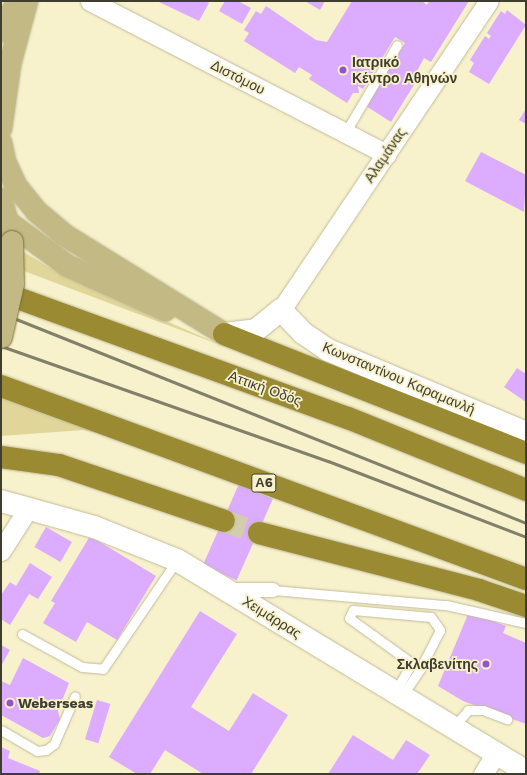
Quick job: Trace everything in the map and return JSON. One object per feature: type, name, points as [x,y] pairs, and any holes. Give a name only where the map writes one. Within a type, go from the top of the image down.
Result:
[{"type":"highway","name":"Αττική Οδός","points":[[1,292],[348,418],[526,490]]},
{"type":"highway","points":[[224,334],[526,453]]},
{"type":"highway","name":"Α6","points":[[1,386],[526,579]]},
{"type":"highway","points":[[1,457],[59,465],[224,521]]},
{"type":"highway","points":[[259,533],[479,590],[525,620]]},
{"type":"main road","points":[[1,31],[18,1]]},
{"type":"main road","points":[[1,128],[10,64],[27,1]]},
{"type":"main road","points":[[1,143],[5,162],[16,186],[36,210],[63,234],[224,334]]},
{"type":"main road","points":[[1,199],[10,230],[13,284],[1,337]]},
{"type":"main road","points":[[10,230],[83,274],[224,334]]},
{"type":"street","name":"Διστόμου","points":[[90,1],[387,154]]},
{"type":"street","name":"Αλαμάνας","points":[[281,310],[489,1]]},
{"type":"street","points":[[224,334],[256,330],[281,310]]},
{"type":"street","name":"Κωνσταντίνου Καραμανλή","points":[[281,310],[303,333],[328,350],[526,432]]},
{"type":"street","name":"Χειμάρρας","points":[[1,501],[29,507],[94,527],[177,560],[230,590],[453,728],[496,753],[524,765]]},
{"type":"street","points":[[1,551],[29,507]]},
{"type":"street","points":[[230,590],[273,590]]},
{"type":"street","points":[[483,774],[496,753]]},
{"type":"lane","points":[[345,133],[397,45]]},
{"type":"lane","points":[[22,634],[82,667],[103,669],[177,560]]},
{"type":"lane","points":[[273,590],[446,605],[525,620]]},
{"type":"lane","points":[[398,694],[420,669],[440,630],[431,618],[349,613],[349,618],[420,669]]},
{"type":"lane","points":[[398,694],[412,664]]},
{"type":"lane","points":[[1,730],[37,751],[46,750],[54,744],[74,696]]},
{"type":"lane","points":[[453,728],[461,715],[475,709],[507,719]]},
{"type":"shaded area","points":[[14,246],[60,274],[223,346],[16,268]]},
{"type":"shaded area","points":[[1,394],[526,590],[102,434],[83,430],[1,436]]},
{"type":"building","points":[[157,1],[205,1],[209,3],[199,21]]},
{"type":"building","points":[[225,1],[238,1],[251,8],[242,24],[219,11]]},
{"type":"building","points":[[305,1],[325,1],[320,10]]},
{"type":"building","points":[[352,1],[422,1],[427,5],[429,1],[469,1],[431,62],[424,58],[416,73],[420,75],[391,122],[366,106],[405,43],[395,37],[363,89],[358,86],[359,93],[353,93],[347,103],[309,79],[312,75],[299,67],[295,73],[244,41],[249,33],[244,30],[256,11],[261,14],[266,6],[316,40],[327,42]]},
{"type":"building","points":[[507,10],[526,25],[489,84],[469,72],[474,63],[470,60],[485,36],[489,39],[491,36],[487,33],[501,11],[505,14]]},
{"type":"building","points":[[526,109],[526,124],[519,120]]},
{"type":"building","points":[[481,152],[526,175],[524,212],[465,181]]},
{"type":"building","points":[[517,368],[526,374],[526,402],[504,387]]},
{"type":"building","points":[[239,484],[273,499],[237,580],[203,565]]},
{"type":"building","points":[[46,527],[72,542],[60,562],[35,547]]},
{"type":"building","points":[[90,536],[156,576],[117,640],[87,622],[76,642],[43,623],[55,603],[51,601]]},
{"type":"building","points":[[30,563],[52,577],[38,599],[29,594],[10,625],[1,619],[1,595],[10,582],[16,586]]},
{"type":"building","points":[[200,611],[237,634],[191,707],[229,731],[253,693],[288,715],[251,774],[203,774],[165,750],[150,774],[137,774],[109,757]]},
{"type":"building","name":"Σκλαβενίτης","points":[[469,612],[506,626],[503,633],[526,643],[526,724],[463,701],[438,686]]},
{"type":"building","points":[[1,645],[10,650],[1,666]]},
{"type":"building","points":[[23,658],[69,683],[58,711],[60,719],[50,736],[43,738],[1,715],[1,681],[10,685]]},
{"type":"building","points":[[97,700],[110,704],[98,743],[85,739]]},
{"type":"building","points":[[353,735],[393,760],[406,740],[430,755],[417,774],[328,774]]},
{"type":"building","points":[[1,747],[10,751],[8,758],[40,771],[39,774],[1,774]]},
{"type":"tunnel","points":[[224,521],[259,533]]},
{"type":"railway","points":[[1,313],[526,523]]},
{"type":"railway","points":[[1,346],[328,461],[526,537]]},
{"type":"place","name":"Ιατρικό Κέντρο Αθηνών","points":[[343,70]]},
{"type":"place","name":"Σκλαβενίτης","points":[[486,664]]},
{"type":"place","name":"Weberseas","points":[[10,703]]}]
